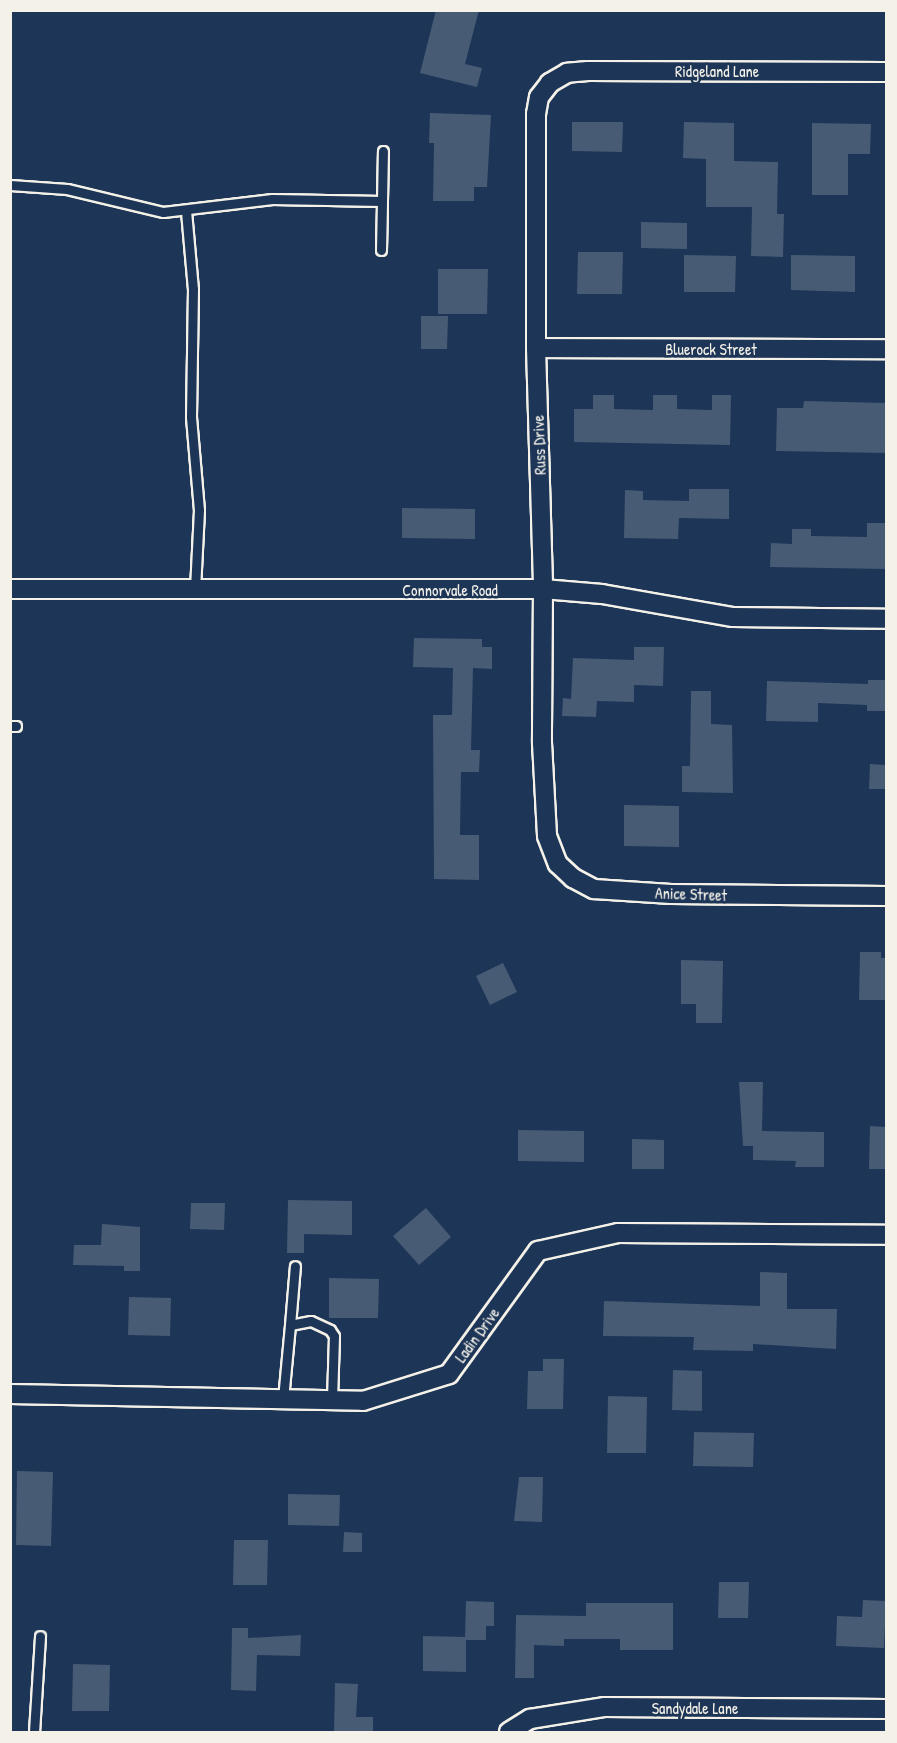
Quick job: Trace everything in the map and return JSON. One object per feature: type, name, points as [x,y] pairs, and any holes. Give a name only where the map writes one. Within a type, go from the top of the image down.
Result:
[{"type":"street","name":"Ridgeland Lane","points":[[549,83],[567,73],[588,70],[886,72]]},
{"type":"street","name":"Russ Drive","points":[[546,811],[536,348],[536,114],[539,97],[549,83]]},
{"type":"street","name":"Bluerock Street","points":[[536,348],[886,349]]},
{"type":"street","name":"Connorvale Road","points":[[10,589],[543,589],[602,594],[733,617],[886,619]]},
{"type":"street","name":"Anice Street","points":[[546,811],[546,836],[558,864],[573,878],[594,889],[671,894],[886,896]]},
{"type":"street","name":"Ladin Drive","points":[[10,1394],[363,1401],[449,1374],[538,1251],[618,1233],[886,1235]]},
{"type":"street","name":"Sandydale Lane","points":[[509,1732],[530,1719],[605,1707],[886,1709]]},
{"type":"lane","points":[[381,250],[383,151]]},
{"type":"lane","points":[[10,185],[67,189],[162,212],[186,211],[272,199],[382,201]]},
{"type":"lane","points":[[186,211],[193,289],[191,417],[199,510],[195,589]]},
{"type":"lane","points":[[283,1399],[295,1266]]},
{"type":"lane","points":[[290,1324],[311,1321],[330,1330],[334,1336],[332,1400]]},
{"type":"lane","points":[[34,1732],[39,1636]]},
{"type":"building","points":[[436,10],[479,10],[465,64],[482,68],[477,87],[420,73]]},
{"type":"building","points":[[430,113],[491,115],[487,187],[474,187],[474,201],[433,201],[434,143],[429,143]]},
{"type":"building","points":[[572,122],[623,122],[622,152],[572,151]]},
{"type":"building","points":[[684,122],[734,123],[734,161],[778,162],[777,214],[784,214],[783,257],[751,256],[752,207],[706,207],[706,159],[683,158]]},
{"type":"building","points":[[812,123],[871,124],[870,154],[848,154],[848,195],[812,195]]},
{"type":"building","points":[[641,222],[687,223],[687,249],[641,248]]},
{"type":"building","points":[[578,252],[623,252],[622,294],[577,294]]},
{"type":"building","points":[[684,255],[736,256],[735,292],[684,292]]},
{"type":"building","points":[[791,255],[855,256],[855,292],[791,290]]},
{"type":"building","points":[[438,269],[488,269],[487,314],[438,314]]},
{"type":"building","points":[[421,316],[448,316],[447,349],[421,349]]},
{"type":"building","points":[[593,395],[614,395],[614,409],[653,410],[653,395],[677,395],[677,409],[712,410],[712,395],[731,395],[730,445],[574,442],[574,409],[593,409]]},
{"type":"building","points":[[804,401],[886,403],[886,453],[776,451],[777,408],[803,408]]},
{"type":"building","points":[[689,489],[729,489],[729,519],[679,518],[678,539],[624,538],[625,490],[643,491],[643,500],[689,501]]},
{"type":"building","points":[[402,508],[475,509],[475,539],[402,538]]},
{"type":"building","points":[[867,523],[886,523],[886,569],[770,567],[771,543],[792,544],[792,529],[811,529],[811,536],[867,537]]},
{"type":"building","points":[[414,638],[482,639],[482,647],[492,647],[492,669],[473,668],[471,750],[480,750],[479,772],[461,772],[460,835],[479,835],[479,880],[434,879],[433,715],[452,715],[453,668],[413,667]]},
{"type":"building","points":[[634,647],[664,647],[663,686],[634,685],[634,702],[597,701],[596,717],[562,716],[563,698],[571,699],[573,658],[634,660]]},
{"type":"building","points":[[868,680],[886,680],[886,711],[867,711],[867,705],[818,703],[818,722],[766,721],[767,681],[868,684]]},
{"type":"building","points":[[691,691],[711,691],[711,724],[732,725],[733,793],[682,792],[682,766],[690,766]]},
{"type":"building","points":[[870,764],[886,765],[886,789],[869,789]]},
{"type":"building","points":[[624,805],[679,806],[679,847],[624,846]]},
{"type":"building","points":[[860,952],[881,952],[881,958],[886,958],[886,1000],[859,1000]]},
{"type":"building","points":[[681,960],[723,961],[722,1023],[696,1023],[696,1004],[681,1004]]},
{"type":"building","points":[[503,963],[517,992],[490,1005],[476,976]]},
{"type":"building","points":[[739,1082],[763,1082],[762,1131],[824,1132],[824,1167],[795,1167],[796,1161],[753,1160],[753,1146],[743,1146]]},
{"type":"building","points":[[870,1126],[886,1127],[885,1169],[869,1169]]},
{"type":"building","points":[[518,1130],[584,1131],[584,1162],[518,1161]]},
{"type":"building","points":[[632,1139],[664,1140],[664,1169],[632,1169]]},
{"type":"building","points":[[288,1200],[352,1201],[352,1235],[304,1234],[304,1253],[287,1253]]},
{"type":"building","points":[[191,1203],[225,1203],[224,1230],[190,1229]]},
{"type":"building","points":[[426,1208],[451,1237],[419,1265],[393,1236]]},
{"type":"building","points":[[102,1224],[140,1227],[140,1271],[124,1271],[124,1266],[73,1265],[74,1245],[101,1245]]},
{"type":"building","points":[[760,1272],[787,1273],[787,1309],[837,1309],[836,1349],[753,1344],[753,1351],[693,1350],[694,1337],[603,1336],[604,1301],[760,1306]]},
{"type":"building","points":[[329,1278],[379,1279],[378,1318],[329,1318]]},
{"type":"building","points":[[129,1297],[171,1298],[170,1336],[128,1335]]},
{"type":"building","points":[[543,1359],[564,1359],[563,1409],[527,1409],[528,1371],[543,1371]]},
{"type":"building","points":[[673,1370],[702,1371],[702,1411],[672,1410]]},
{"type":"building","points":[[608,1396],[647,1397],[646,1453],[607,1453]]},
{"type":"building","points":[[694,1432],[754,1433],[753,1467],[693,1466]]},
{"type":"building","points":[[17,1471],[53,1472],[51,1546],[16,1545]]},
{"type":"building","points":[[519,1477],[543,1477],[542,1522],[514,1521]]},
{"type":"building","points":[[288,1494],[340,1495],[339,1526],[288,1525]]},
{"type":"building","points":[[344,1532],[362,1533],[362,1552],[343,1552]]},
{"type":"building","points":[[234,1540],[268,1540],[267,1585],[233,1585]]},
{"type":"building","points":[[719,1582],[749,1582],[748,1618],[718,1618]]},
{"type":"building","points":[[863,1600],[886,1601],[884,1648],[836,1646],[837,1616],[862,1617]]},
{"type":"building","points":[[466,1601],[494,1602],[494,1626],[486,1626],[486,1640],[466,1640],[466,1672],[423,1671],[423,1636],[465,1637]]},
{"type":"building","points":[[586,1603],[673,1603],[673,1650],[620,1650],[620,1639],[564,1639],[564,1646],[534,1645],[534,1678],[515,1678],[516,1615],[586,1616]]},
{"type":"building","points":[[232,1628],[248,1628],[248,1638],[301,1635],[300,1656],[257,1655],[256,1691],[231,1690]]},
{"type":"building","points":[[73,1664],[110,1665],[109,1711],[72,1711]]},
{"type":"building","points":[[335,1683],[358,1684],[356,1717],[373,1717],[373,1732],[334,1732]]}]
